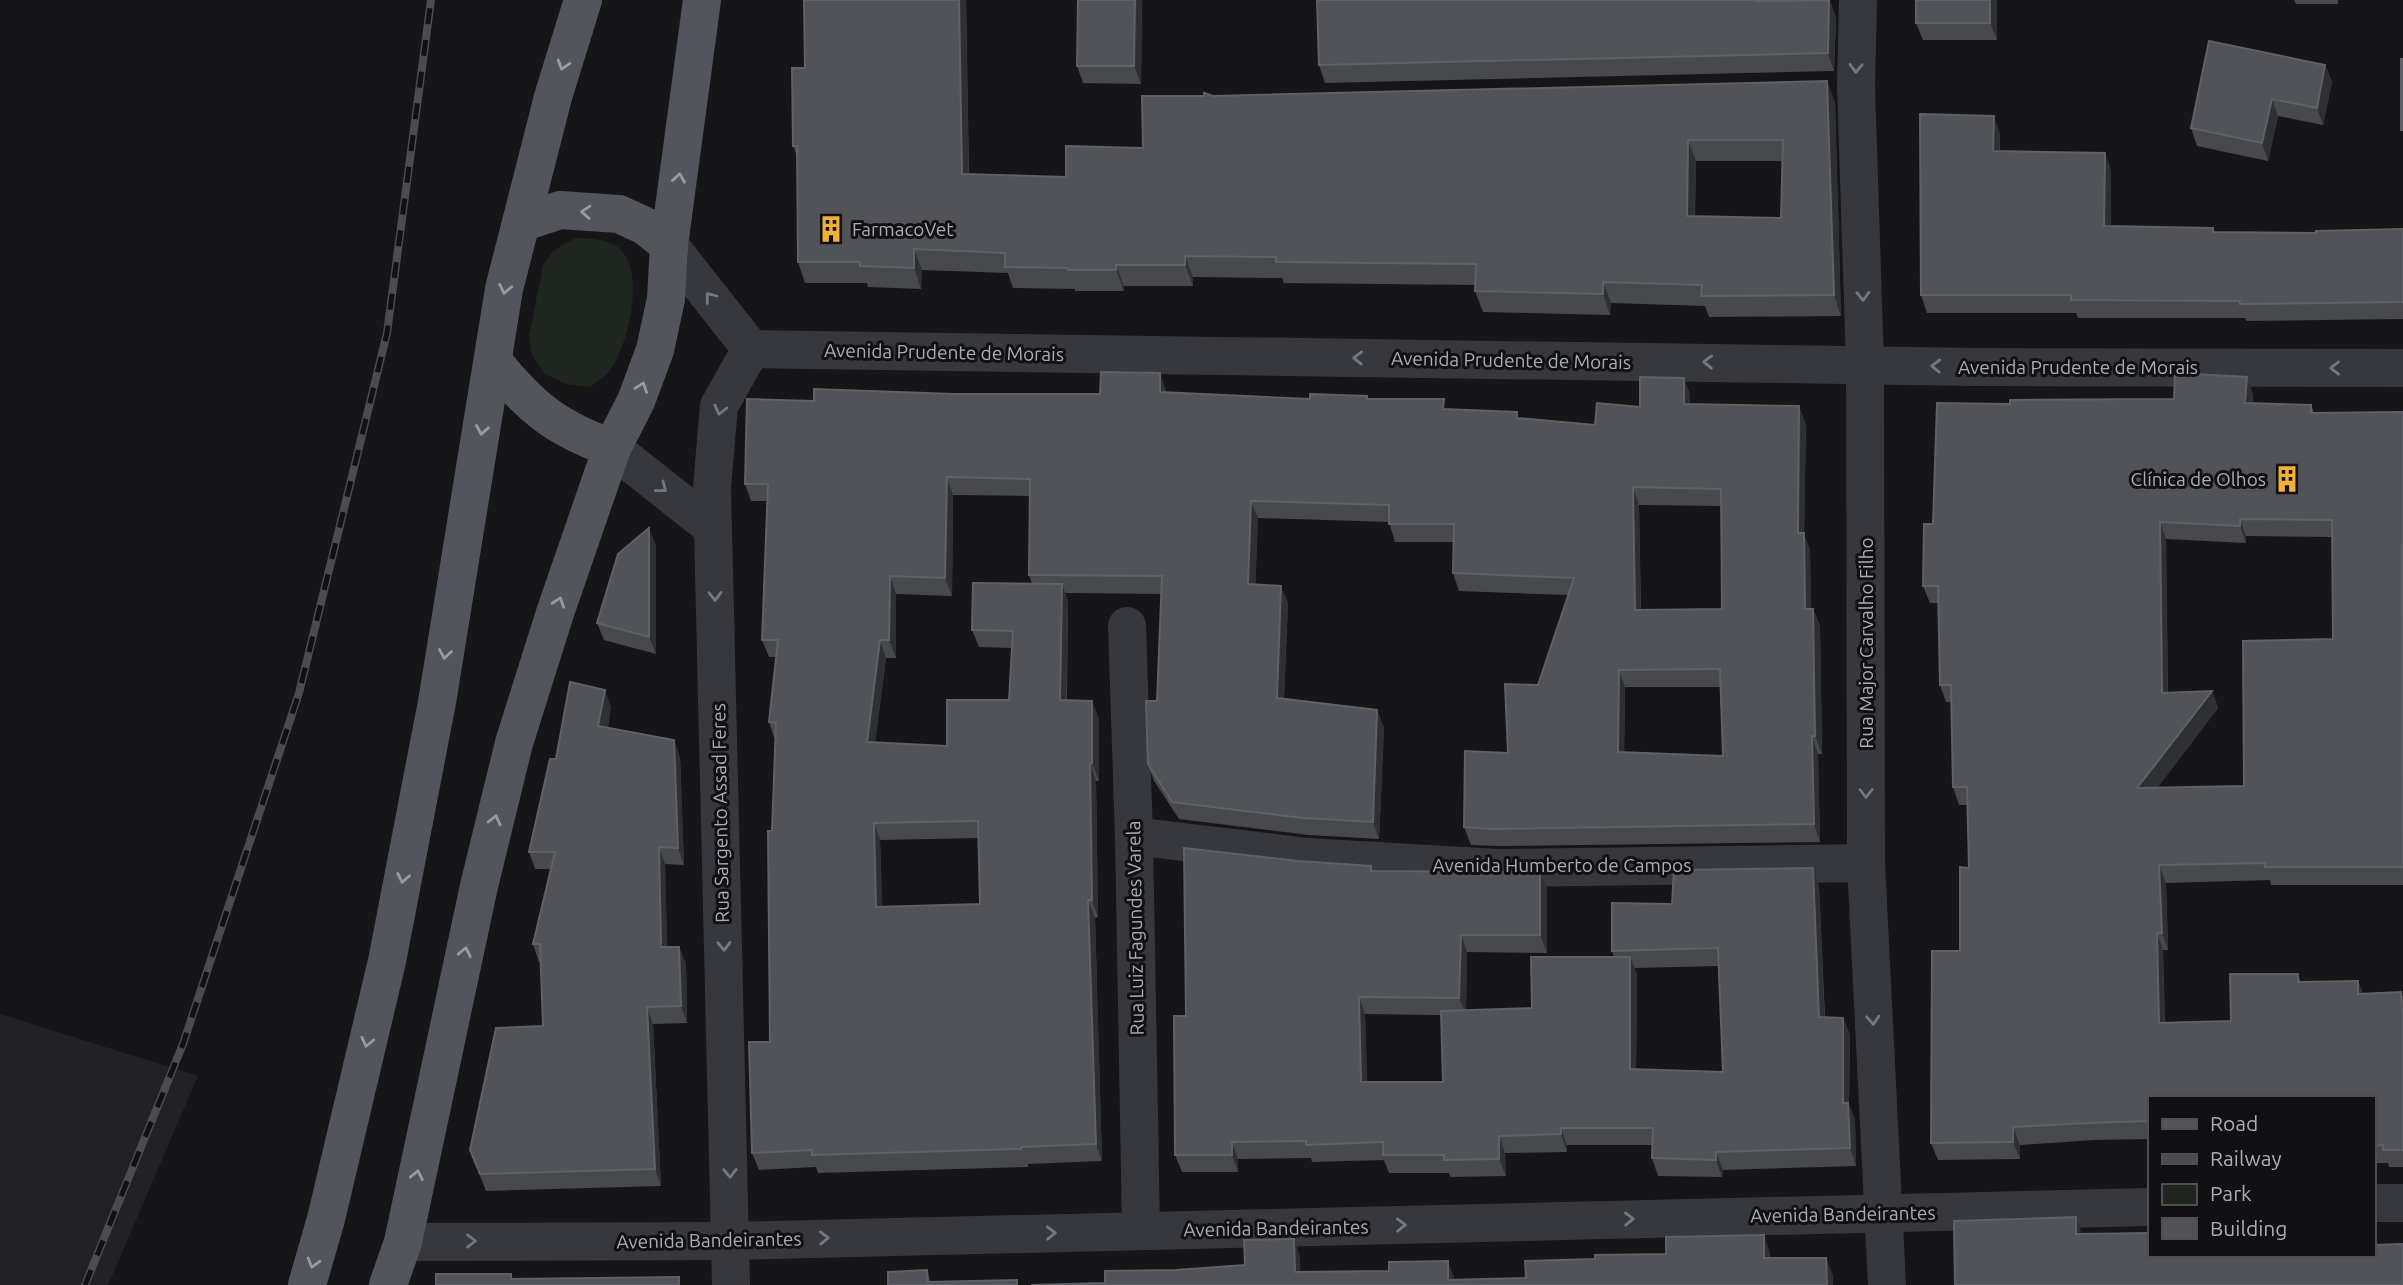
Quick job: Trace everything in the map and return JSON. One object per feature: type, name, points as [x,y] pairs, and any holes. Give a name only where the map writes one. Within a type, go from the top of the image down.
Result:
[{"type":"main road","points":[[307,1285],[326,1219],[387,961],[437,702],[504,289],[553,97],[583,0]]},
{"type":"main road","points":[[388,1285],[403,1242],[479,886],[514,743],[555,612],[612,448],[636,401],[655,351],[666,299],[670,245],[702,0]]},
{"type":"main road","points":[[521,223],[560,210],[619,214],[645,226],[670,245]]},
{"type":"main road","points":[[494,362],[517,392],[546,416],[578,436],[612,448]]},
{"type":"street","name":"Rua Major Carvalho Filho","points":[[1858,0],[1856,86],[1865,364],[1866,863],[1887,1285]]},
{"type":"street","points":[[670,245],[751,349]]},
{"type":"street","name":"Avenida Prudente de Morais","points":[[751,349],[1990,368],[2403,368]]},
{"type":"street","name":"Rua Sargento Assad Feres","points":[[731,1285],[712,487],[719,406],[751,349]]},
{"type":"street","points":[[612,448],[713,528]]},
{"type":"street","name":"Rua Luiz Fagundes Varela","points":[[1127,626],[1134,836],[1141,1231]]},
{"type":"street","name":"Avenida Humberto de Campos","points":[[1134,836],[1307,857],[1499,869],[1866,863]]},
{"type":"street","points":[[2375,1203],[2403,1203]]},
{"type":"street","name":"Avenida Bandeirantes","points":[[403,1242],[731,1241],[2148,1208]]},
{"type":"shaded area","points":[[0,1014],[198,1076],[108,1285],[0,1285]]},
{"type":"green space","points":[[575,238],[600,240],[616,246],[628,261],[632,276],[631,310],[623,343],[611,369],[590,387],[566,384],[545,374],[532,355],[529,336],[543,265],[553,251]]},
{"type":"building","points":[[804,0],[959,0],[962,174],[1066,177],[1066,146],[1143,148],[1142,96],[1827,81],[1834,295],[1701,296],[1702,285],[1603,282],[1603,294],[1475,291],[1476,264],[1276,262],[1276,257],[1185,256],[1185,265],[1116,265],[1116,270],[1068,270],[1005,267],[1005,253],[914,249],[914,268],[860,266],[860,262],[798,262],[797,146],[793,146],[792,68],[805,68]],"holes":[[[1688,140],[1783,140],[1781,218],[1687,216]]]},
{"type":"building","points":[[1078,0],[1135,0],[1134,66],[1077,66]]},
{"type":"building","points":[[1317,0],[1829,0],[1828,53],[1319,65]]},
{"type":"building","points":[[1916,0],[1990,0],[1990,23],[1916,23]]},
{"type":"building","points":[[2209,41],[2325,65],[2317,108],[2272,99],[2262,143],[2191,128]]},
{"type":"building","points":[[2403,59],[2403,130],[2401,130]]},
{"type":"building","points":[[1920,114],[1994,116],[1993,151],[2105,153],[2104,226],[2213,228],[2213,232],[2316,233],[2403,229],[2403,302],[2240,304],[2240,301],[2071,300],[2071,295],[1921,295]]},
{"type":"building","points":[[1101,372],[1160,373],[1160,392],[1310,399],[1310,394],[1367,396],[1367,399],[1444,399],[1443,409],[1517,412],[1517,418],[1595,425],[1597,403],[1640,407],[1640,377],[1684,378],[1684,404],[1799,406],[1798,533],[1804,533],[1805,609],[1813,609],[1814,824],[1492,829],[1464,827],[1465,751],[1508,753],[1505,684],[1538,685],[1574,578],[1453,573],[1454,524],[1389,524],[1389,505],[1251,501],[1248,584],[1281,586],[1277,698],[1377,710],[1373,822],[1303,818],[1172,802],[1148,764],[1146,701],[1157,701],[1162,576],[1029,575],[1030,479],[947,477],[945,578],[890,576],[889,640],[880,640],[867,742],[947,746],[947,700],[1009,700],[1013,631],[972,630],[973,583],[1062,584],[1060,700],[1092,701],[1092,900],[1088,900],[1096,1144],[812,1155],[812,1150],[752,1153],[749,1042],[770,1042],[768,831],[772,831],[776,723],[769,722],[778,640],[762,640],[768,484],[745,484],[747,399],[814,401],[814,389],[954,394],[1100,394]],"holes":[[[1633,487],[1721,489],[1722,609],[1635,610]],[[1720,669],[1723,756],[1618,752],[1619,670]],[[978,821],[980,904],[876,907],[874,823]]]},
{"type":"building","points":[[2175,373],[2247,377],[2245,403],[2311,405],[2311,413],[2403,412],[2403,867],[2265,867],[2265,863],[2159,865],[2162,933],[2157,933],[2159,1023],[2231,1021],[2230,974],[2298,974],[2298,982],[2358,981],[2358,994],[2401,992],[2403,1150],[2383,1150],[2383,1145],[2375,1146],[2375,1096],[2148,1096],[2148,1121],[2013,1127],[2013,1142],[1931,1143],[1932,951],[1960,951],[1960,867],[1969,868],[1967,787],[1953,787],[1951,685],[1940,685],[1938,586],[1923,586],[1924,524],[1933,524],[1937,403],[2010,404],[2010,400],[2174,399]],"holes":[[[2240,519],[2332,520],[2333,639],[2243,641],[2244,786],[2137,788],[2212,691],[2162,693],[2160,522],[2240,526]]]},
{"type":"building","points":[[649,528],[649,637],[597,623],[618,554]]},
{"type":"building","points":[[570,682],[605,690],[598,726],[674,740],[678,848],[659,847],[661,947],[679,947],[681,1006],[647,1007],[655,1169],[480,1174],[470,1150],[496,1028],[543,1026],[540,944],[533,944],[555,852],[529,852],[550,759],[556,759]]},
{"type":"building","points":[[1184,848],[1371,866],[1371,871],[1540,872],[1540,935],[1461,935],[1459,998],[1359,997],[1361,1082],[1443,1082],[1441,1011],[1532,1008],[1531,957],[1630,957],[1630,1069],[1723,1072],[1718,948],[1612,951],[1612,903],[1672,904],[1674,870],[1813,868],[1819,1017],[1843,1018],[1843,1103],[1848,1103],[1850,1148],[1716,1152],[1716,1160],[1652,1158],[1653,1128],[1561,1128],[1561,1134],[1499,1136],[1499,1159],[1444,1160],[1444,1155],[1383,1155],[1383,1142],[1306,1145],[1306,1141],[1232,1142],[1232,1155],[1175,1155],[1174,1016],[1186,1016]]},
{"type":"building","points":[[2076,1217],[2076,1234],[2148,1233],[2148,1257],[2375,1257],[2375,1245],[2403,1244],[2403,1285],[1955,1285],[1954,1221]]},
{"type":"building","points":[[1764,1235],[1764,1258],[1826,1258],[1827,1285],[1031,1285],[1105,1283],[1105,1271],[1245,1265],[1244,1240],[1294,1239],[1295,1272],[1389,1271],[1389,1262],[1448,1261],[1448,1280],[1526,1278],[1525,1261],[1595,1259],[1595,1255],[1666,1254],[1666,1237]]},
{"type":"building","points":[[927,1270],[928,1282],[1017,1280],[1017,1285],[888,1285],[888,1272]]},
{"type":"building","points":[[436,1274],[511,1274],[511,1279],[679,1277],[679,1285],[436,1285]]},
{"type":"railway","points":[[85,1285],[183,1044],[299,693],[387,333],[431,0]]},
{"type":"place","name":"FarmacoVet","points":[[831,229]]},
{"type":"place","name":"Clínica de Olhos","points":[[2287,479]]}]
